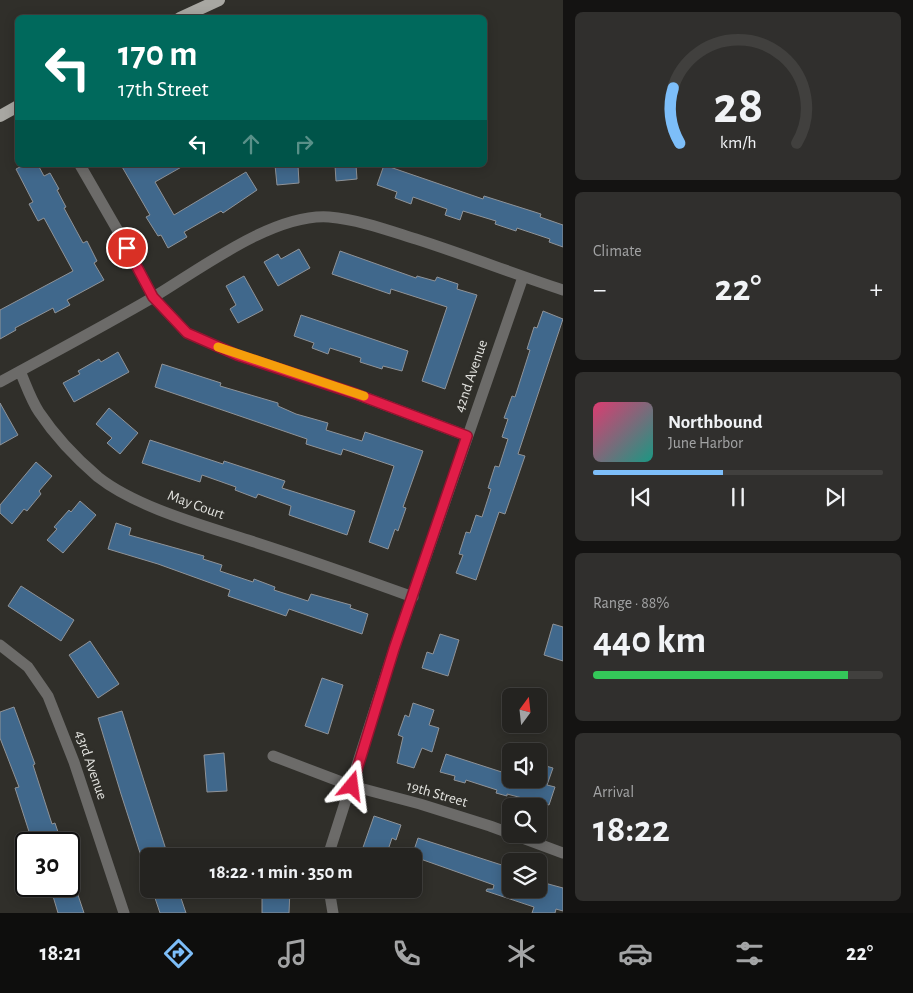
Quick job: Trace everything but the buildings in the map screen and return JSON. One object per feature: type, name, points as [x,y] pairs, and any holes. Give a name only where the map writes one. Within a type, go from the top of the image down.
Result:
[{"type":"main road","points":[[186,15],[218,0]]},
{"type":"main road","points":[[0,116],[15,108]]},
{"type":"street","points":[[81,167],[153,297],[187,333],[237,355],[364,396],[467,436]]},
{"type":"street","points":[[0,382],[153,297],[195,269],[274,228],[290,222],[326,217],[379,226],[563,290]]},
{"type":"street","name":"42nd Avenue","points":[[331,848],[394,649],[523,277]]},
{"type":"street","name":"May Court","points":[[20,372],[39,412],[61,440],[92,471],[113,488],[195,522],[331,566],[413,596]]},
{"type":"street","name":"43rd Avenue","points":[[0,645],[28,667],[48,696],[72,754],[124,913]]},
{"type":"street","name":"19th Street","points":[[272,756],[352,786],[481,823],[563,853]]},
{"type":"street","points":[[330,898],[333,913]]},
{"type":"slow traffic","points":[[218,347],[237,355],[364,396]]},
{"type":"route","points":[[127,248],[153,297],[187,333],[237,355],[356,394],[467,436],[394,649],[352,786]]}]
